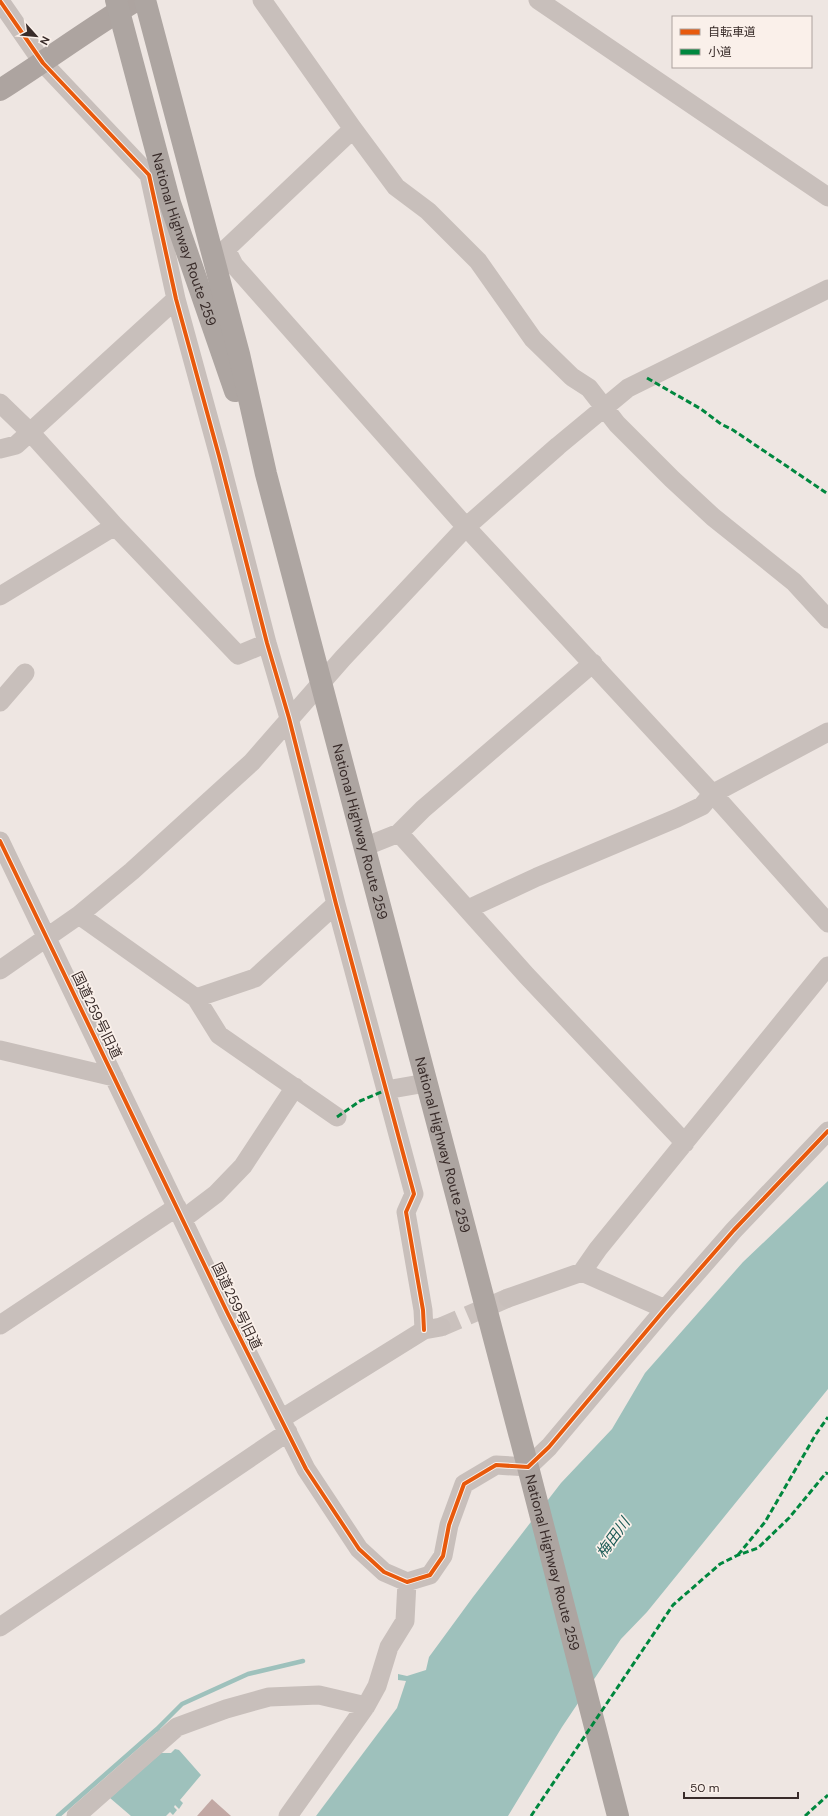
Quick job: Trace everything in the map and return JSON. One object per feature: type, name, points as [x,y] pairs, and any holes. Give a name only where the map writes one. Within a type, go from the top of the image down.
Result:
[{"type":"highway","name":"National Highway Route 259","points":[[145,0],[239,354],[266,474],[528,1467],[618,1816]]},
{"type":"highway","name":"National Highway Route 259","points":[[117,6],[170,203],[221,351],[266,474]]},
{"type":"main road","points":[[0,90],[43,63],[117,6],[137,0]]},
{"type":"street","points":[[262,0],[396,187],[428,211],[478,261],[532,339],[572,377],[589,388],[617,424],[672,479],[713,517],[794,582],[828,619]]},
{"type":"street","points":[[538,0],[828,197]]},
{"type":"street","points":[[0,1],[43,63],[149,175],[176,300],[220,456],[267,643],[289,718],[336,904],[414,1194],[406,1212],[423,1310],[433,1328],[284,1426],[0,1627]]},
{"type":"street","points":[[353,129],[226,249],[234,265],[466,527],[593,663],[828,923]]},
{"type":"street","points":[[0,970],[79,915],[132,871],[252,762],[289,718],[466,527],[604,407],[628,388],[828,289]]},
{"type":"street","points":[[0,449],[16,445],[176,300]]},
{"type":"street","points":[[0,403],[30,432],[115,526],[238,655],[267,643]]},
{"type":"street","points":[[0,596],[115,526]]},
{"type":"street","points":[[364,847],[399,833],[548,700],[593,663]]},
{"type":"street","points":[[0,702],[25,673]]},
{"type":"street","points":[[468,909],[537,877],[702,806],[712,794],[828,732]]},
{"type":"street","points":[[399,833],[527,976],[685,1143]]},
{"type":"street","name":"国道259号旧道","points":[[0,841],[306,1469],[359,1549],[384,1572],[407,1582]]},
{"type":"street","points":[[196,998],[255,978],[336,904]]},
{"type":"street","points":[[79,915],[196,998],[219,1035],[337,1117]]},
{"type":"street","points":[[508,1298],[582,1272],[598,1249],[828,966]]},
{"type":"street","points":[[0,1050],[114,1077]]},
{"type":"street","points":[[386,1090],[426,1083]]},
{"type":"street","points":[[0,1325],[180,1213],[216,1194],[243,1166],[294,1087]]},
{"type":"street","points":[[288,1816],[366,1706],[377,1686],[389,1647],[406,1621],[407,1582],[430,1575],[443,1556],[449,1525],[464,1484],[496,1465],[528,1467],[550,1447],[665,1308],[734,1230],[828,1131]]},
{"type":"street","points":[[582,1272],[665,1308]]},
{"type":"street","points":[[76,1816],[177,1727],[226,1709],[269,1697],[318,1694],[366,1706]]},
{"type":"water","name":"梅田川","points":[[828,1181],[828,1389],[647,1612],[621,1639],[562,1727],[508,1816],[316,1816],[397,1708],[406,1681],[398,1680],[398,1674],[407,1676],[426,1670],[429,1657],[473,1597],[561,1483],[612,1429],[645,1373],[743,1262]]},
{"type":"water","points":[[175,1749],[179,1750],[201,1775],[180,1800],[183,1803],[179,1809],[175,1805],[174,1807],[177,1810],[173,1815],[170,1812],[166,1816],[131,1816],[110,1798],[161,1753],[171,1753]]},
{"type":"building","points":[[212,1799],[231,1816],[197,1816]]},
{"type":"waterway","points":[[157,1729],[182,1704],[248,1674],[303,1661]]},
{"type":"waterway","points":[[58,1816],[157,1729],[159,1731]]},
{"type":"tunnel","points":[[441,1327],[508,1298]]},
{"type":"marked path","points":[[647,378],[701,409],[721,424],[733,430],[828,494]]},
{"type":"marked path","points":[[337,1117],[360,1101],[386,1090]]},
{"type":"marked path","points":[[738,1555],[765,1522],[816,1434],[828,1417]]},
{"type":"marked path","points":[[531,1816],[673,1605],[720,1564],[738,1555],[758,1548],[789,1518],[826,1473],[828,1474]]},
{"type":"marked path","points":[[805,1816],[828,1795]]},
{"type":"cycle path","points":[[0,1],[43,63],[149,175],[176,299],[219,456],[267,643],[289,718],[336,904],[414,1194],[406,1212],[423,1310],[424,1330]]},
{"type":"cycle path","points":[[0,841],[228,1314],[306,1469],[359,1549],[384,1572],[407,1582],[430,1575],[443,1556],[449,1525],[464,1484],[496,1465],[528,1467],[549,1447],[665,1309],[734,1230],[828,1131]]}]
